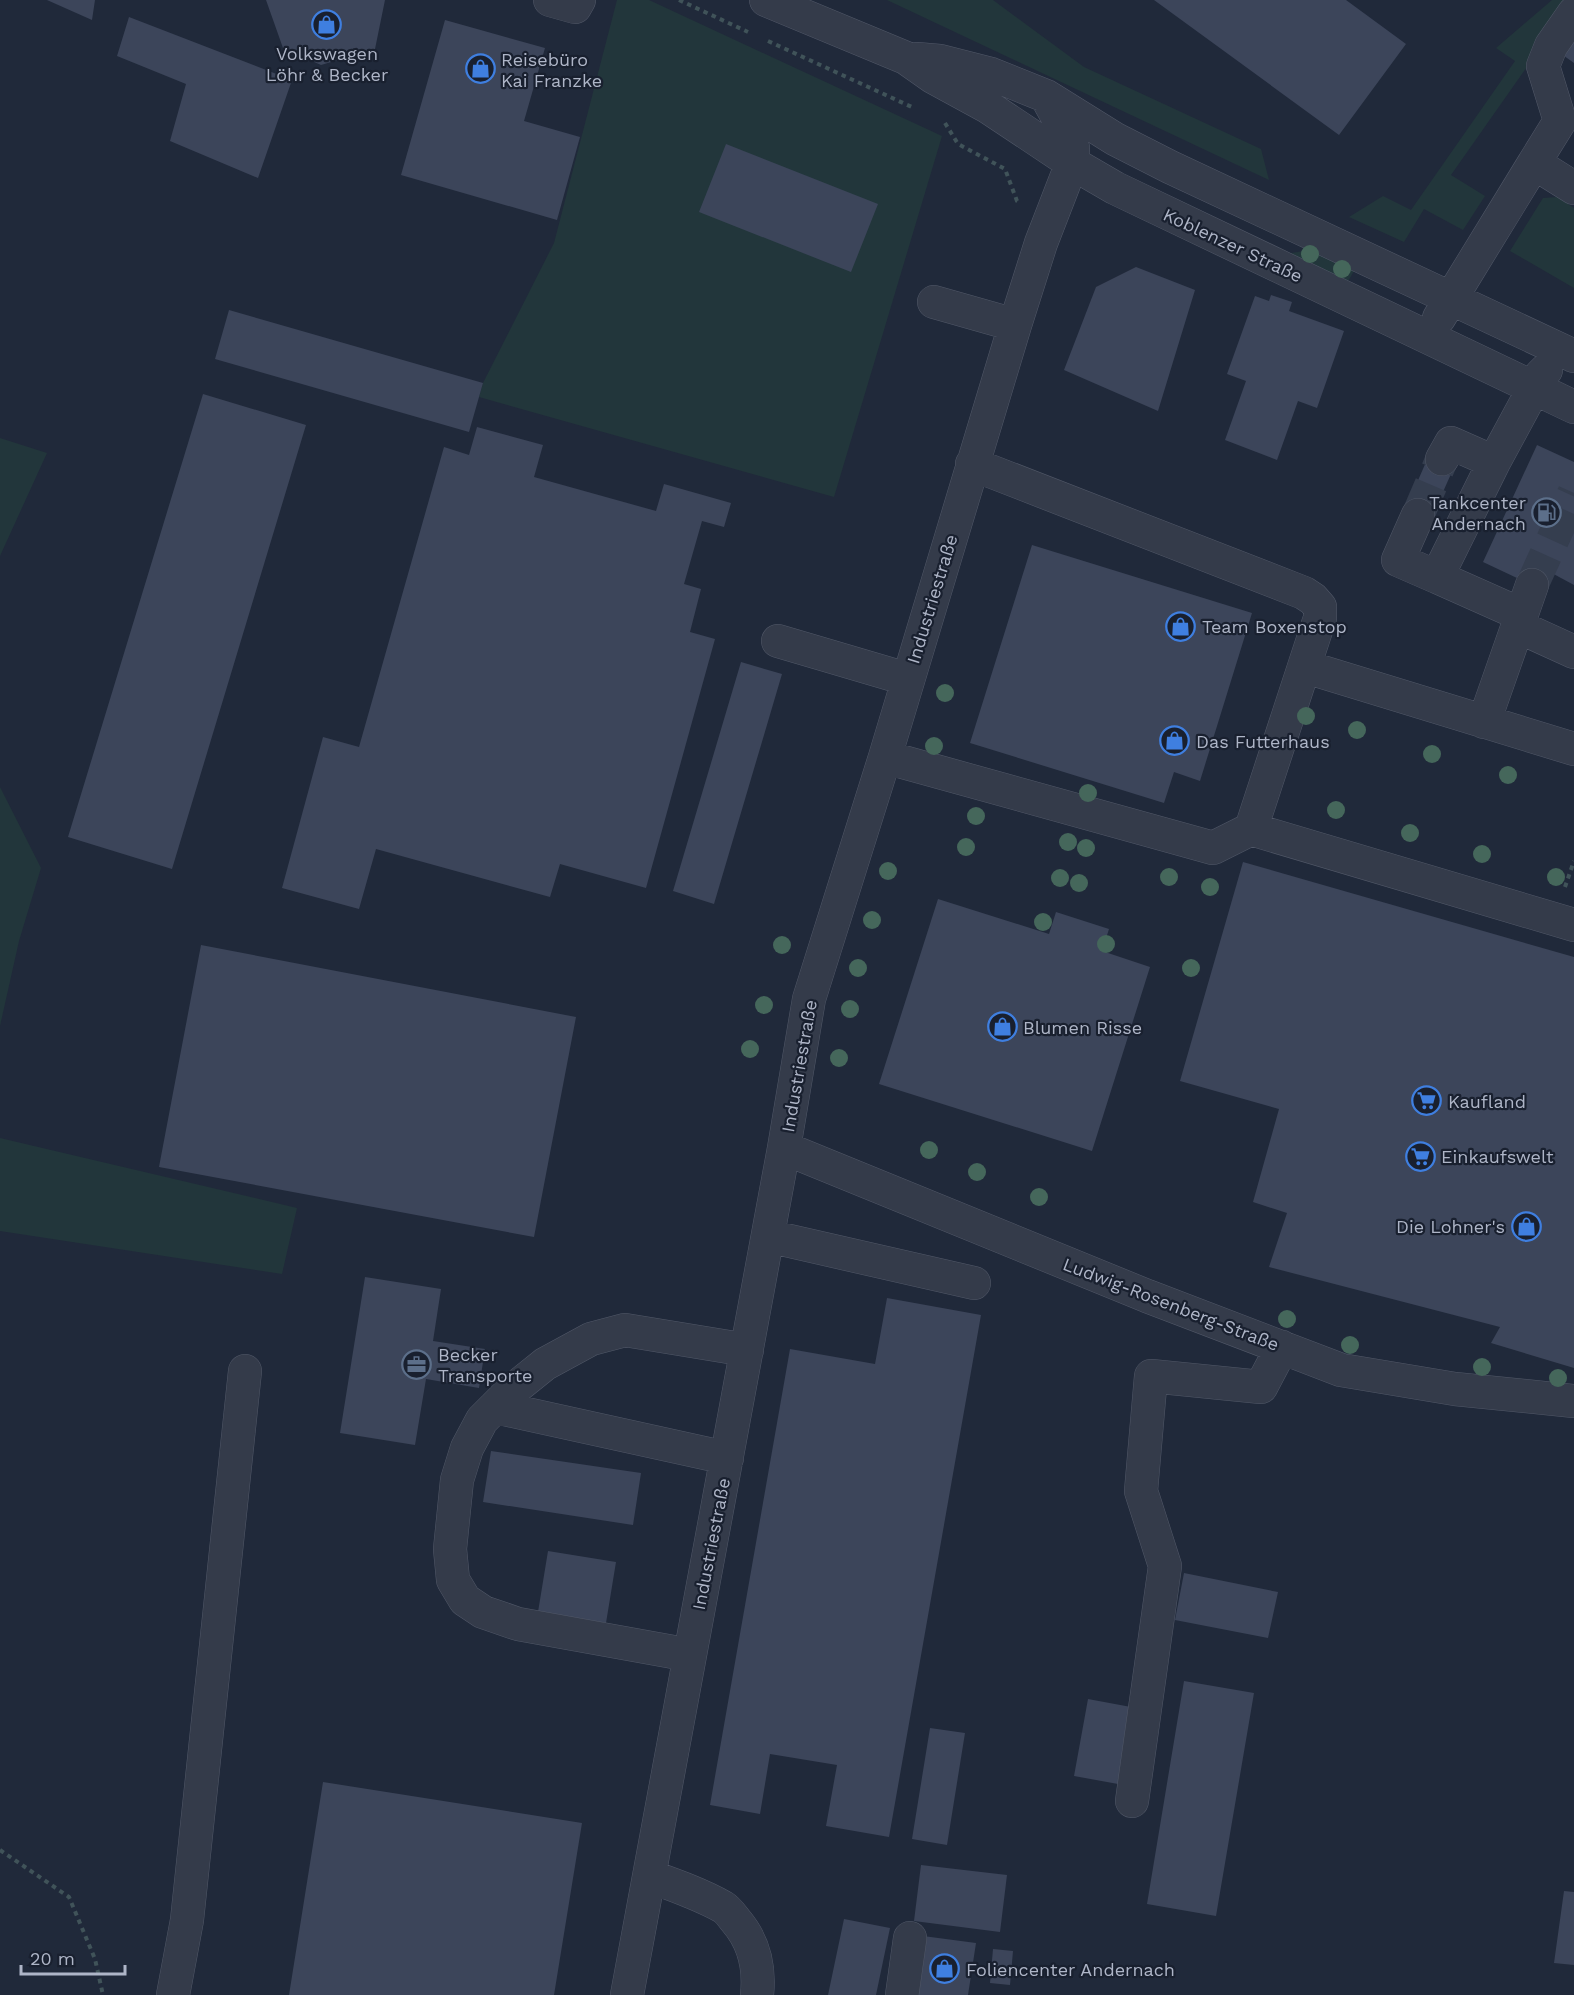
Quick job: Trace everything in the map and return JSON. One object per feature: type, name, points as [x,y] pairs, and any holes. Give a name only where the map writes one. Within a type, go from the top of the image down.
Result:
[{"type":"street","points":[[550,0],[575,7],[579,0]]},
{"type":"street","name":"Koblenzer Straße","points":[[781,3],[906,58],[933,77],[988,107],[1072,163],[1150,206],[1574,407]]},
{"type":"street","points":[[1427,337],[1560,121],[1543,66],[1551,46],[1574,13]]},
{"type":"street","name":"Koblenzer Straße","points":[[906,58],[940,61],[967,67],[1046,96],[1115,139],[1149,156],[1574,357]]},
{"type":"street","points":[[1046,96],[1073,148],[1072,163]]},
{"type":"street","points":[[1072,163],[1095,150],[1112,150],[1149,156]]},
{"type":"street","name":"Industriestraße","points":[[627,1995],[768,1236],[809,999],[885,757],[1015,325],[1051,215],[1072,163]]},
{"type":"street","points":[[1534,163],[1574,188]]},
{"type":"street","points":[[934,302],[1015,325]]},
{"type":"street","points":[[1437,577],[1494,462],[1541,375],[1553,365],[1574,357]]},
{"type":"street","points":[[1447,451],[1494,462]]},
{"type":"street","points":[[972,464],[1304,593],[1320,607],[1320,618],[1306,667],[1276,749],[1251,828]]},
{"type":"street","points":[[1418,515],[1398,560],[1523,609],[1574,652]]},
{"type":"street","points":[[1484,722],[1523,609]]},
{"type":"street","points":[[778,641],[907,680]]},
{"type":"street","points":[[1306,667],[1574,749]]},
{"type":"street","points":[[885,757],[1213,848],[1251,828],[1574,925]]},
{"type":"street","name":"Ludwig-Rosenberg-Straße","points":[[784,1148],[1147,1296],[1341,1370],[1455,1389],[1574,1401]]},
{"type":"street","points":[[768,1236],[974,1283]]},
{"type":"street","points":[[690,1655],[518,1624],[483,1612],[465,1600],[453,1580],[450,1549],[457,1480],[467,1448],[482,1420],[545,1364],[591,1339],[625,1330],[747,1350]]},
{"type":"street","points":[[1132,1801],[1165,1566],[1141,1491],[1151,1376],[1261,1388],[1282,1347]]},
{"type":"street","points":[[173,1995],[188,1909],[245,1371]]},
{"type":"street","points":[[495,1407],[727,1458]]},
{"type":"street","points":[[649,1876],[725,1908],[743,1929],[754,1951],[759,1979],[757,1995]]},
{"type":"street","points":[[902,1995],[910,1938]]},
{"type":"path","points":[[679,0],[924,113]]},
{"type":"path","points":[[944,122],[958,144],[1005,169],[1017,201],[1025,207],[1051,215]]},
{"type":"path","points":[[0,1850],[69,1897],[95,1959],[103,1995]]},
{"type":"green space","points":[[617,0],[649,0],[942,136],[834,497],[479,397],[483,383],[554,243]]},
{"type":"green space","points":[[887,0],[993,0],[1084,67],[1261,149],[1269,180]]},
{"type":"green space","points":[[1552,0],[1574,0],[1451,175],[1485,196],[1463,230],[1424,209],[1404,242],[1349,217],[1383,196],[1411,210],[1515,61],[1496,48]]},
{"type":"green space","points":[[1558,197],[1574,208],[1574,288],[1510,251],[1543,198]]},
{"type":"green space","points":[[1310,250],[1354,271],[1347,283],[1285,254]]},
{"type":"green space","points":[[0,438],[47,453],[0,556]]},
{"type":"green space","points":[[0,787],[41,868],[19,941],[0,1026]]},
{"type":"green space","points":[[0,1138],[297,1208],[282,1274],[0,1231]]},
{"type":"building","points":[[47,0],[95,0],[92,20]]},
{"type":"building","name":"Volkswagen Löhr & Becker","points":[[266,0],[385,0],[375,49],[321,65],[283,48]]},
{"type":"building","points":[[1154,0],[1346,0],[1406,44],[1339,135]]},
{"type":"building","points":[[129,17],[292,80],[258,178],[170,141],[186,84],[117,56]]},
{"type":"building","points":[[445,20],[545,48],[524,121],[580,137],[557,220],[401,175]]},
{"type":"building","points":[[1574,32],[1574,63],[1560,53]]},
{"type":"building","points":[[726,144],[878,204],[851,272],[699,212]]},
{"type":"building","points":[[1136,267],[1195,290],[1158,411],[1064,370],[1096,287]]},
{"type":"building","points":[[1271,295],[1292,302],[1289,311],[1344,331],[1317,408],[1298,401],[1277,460],[1225,440],[1246,381],[1227,374],[1255,296],[1269,301]]},
{"type":"building","points":[[229,310],[483,383],[469,432],[215,359]]},
{"type":"building","points":[[203,394],[306,425],[172,869],[68,837]]},
{"type":"building","points":[[477,427],[543,445],[534,477],[656,511],[664,484],[731,503],[724,527],[702,521],[684,584],[701,589],[690,632],[715,639],[646,888],[560,864],[550,897],[376,849],[359,909],[282,888],[323,737],[359,747],[444,447],[469,455]]},
{"type":"building","points":[[1537,445],[1574,462],[1574,516],[1572,521],[1574,522],[1574,585],[1548,571],[1540,589],[1483,562]]},
{"type":"building","points":[[1430,453],[1455,465],[1430,521],[1405,510]]},
{"type":"building","points":[[1032,545],[1252,613],[1200,781],[1174,772],[1164,803],[970,743]]},
{"type":"building","points":[[741,662],[782,674],[714,904],[673,891]]},
{"type":"building","name":"Einkaufswelt","points":[[1243,862],[1574,957],[1574,1368],[1491,1343],[1500,1327],[1269,1267],[1287,1213],[1253,1202],[1279,1109],[1180,1081]]},
{"type":"building","points":[[938,899],[1049,934],[1056,912],[1109,929],[1102,951],[1150,967],[1092,1151],[879,1084]]},
{"type":"building","points":[[201,945],[576,1017],[534,1237],[159,1167]]},
{"type":"building","name":"Becker Transporte","points":[[365,1277],[441,1289],[433,1341],[485,1349],[479,1388],[426,1379],[415,1445],[340,1433]]},
{"type":"building","points":[[887,1298],[981,1315],[889,1837],[826,1826],[837,1765],[770,1754],[760,1814],[710,1805],[790,1349],[875,1364]]},
{"type":"building","points":[[491,1451],[641,1473],[633,1525],[483,1502]]},
{"type":"building","points":[[548,1551],[616,1562],[606,1623],[538,1612]]},
{"type":"building","points":[[1184,1573],[1278,1592],[1268,1638],[1175,1620]]},
{"type":"building","points":[[1184,1681],[1254,1693],[1216,1916],[1147,1904]]},
{"type":"building","points":[[1088,1699],[1131,1707],[1118,1784],[1074,1776]]},
{"type":"building","points":[[930,1728],[965,1733],[947,1845],[912,1839]]},
{"type":"building","points":[[323,1782],[582,1823],[554,1995],[289,1995]]},
{"type":"building","points":[[921,1865],[1007,1875],[1000,1932],[914,1921]]},
{"type":"building","points":[[1564,1891],[1574,1892],[1574,1965],[1554,1963]]},
{"type":"building","points":[[844,1919],[890,1928],[876,1995],[828,1995]]},
{"type":"building","name":"Foliencenter Andernach","points":[[923,1936],[976,1943],[968,1995],[914,1995]]},
{"type":"building","points":[[993,1949],[1013,1951],[1010,1985],[990,1983]]},
{"type":"tunnel","points":[[1418,515],[1442,459]]},
{"type":"tunnel","points":[[1532,585],[1574,493]]},
{"type":"place","name":"Volkswagen Löhr & Becker","points":[[327,24]]},
{"type":"place","name":"Reisebüro Kai Franzke","points":[[480,69]]},
{"type":"place","name":"Tankcenter Andernach","points":[[1547,512]]},
{"type":"place","name":"Team Boxenstop","points":[[1181,626]]},
{"type":"place","name":"Das Futterhaus","points":[[1175,741]]},
{"type":"place","name":"Blumen Risse","points":[[1002,1027]]},
{"type":"place","name":"Kaufland","points":[[1427,1101]]},
{"type":"place","name":"Einkaufswelt","points":[[1420,1156]]},
{"type":"place","name":"Die Lohner's","points":[[1526,1226]]},
{"type":"place","name":"Becker Transporte","points":[[417,1364]]},
{"type":"place","name":"Foliencenter Andernach","points":[[945,1969]]}]
